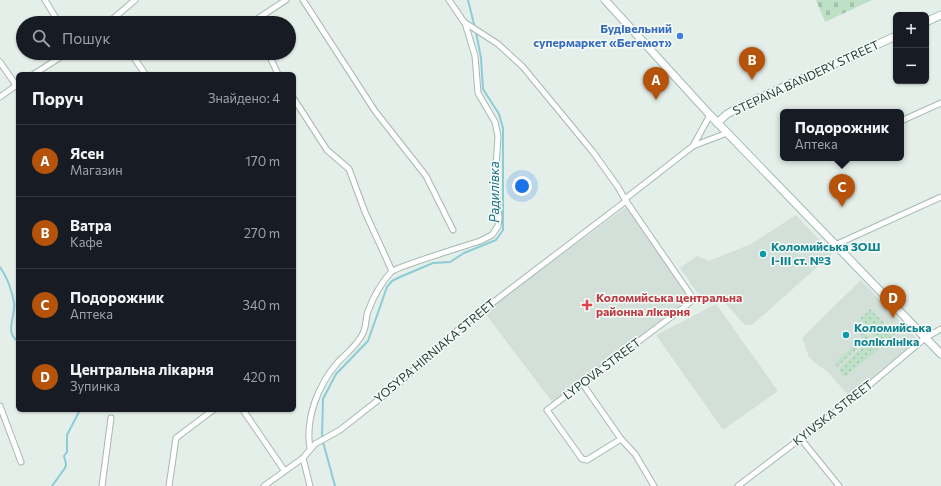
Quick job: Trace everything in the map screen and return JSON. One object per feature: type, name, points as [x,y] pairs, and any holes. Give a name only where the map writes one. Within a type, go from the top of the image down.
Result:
[{"type":"main road","points":[[605,0],[717,123],[941,354]]},
{"type":"main road","points":[[929,21],[941,15]]},
{"type":"main road","name":"STEPANA BANDERY STREET","points":[[717,123],[727,114],[741,107],[893,37]]},
{"type":"street","points":[[45,0],[55,16]]},
{"type":"street","points":[[117,16],[135,0]]},
{"type":"street","points":[[263,16],[286,0]]},
{"type":"street","points":[[303,0],[375,112],[426,176],[453,230]]},
{"type":"street","points":[[310,449],[310,427],[314,405],[319,391],[338,363],[362,335],[366,326],[367,313],[376,294],[392,271],[488,238],[496,231],[498,226],[499,218],[495,183],[497,128],[478,93],[475,56],[464,22],[449,0]]},
{"type":"street","points":[[464,22],[507,51],[523,67],[593,152],[625,200]]},
{"type":"street","points":[[37,72],[56,60]]},
{"type":"street","points":[[136,60],[144,72]]},
{"type":"street","points":[[271,60],[277,72]]},
{"type":"street","points":[[0,62],[16,85]]},
{"type":"street","points":[[0,97],[16,87]]},
{"type":"street","points":[[296,102],[327,150],[349,169],[365,212],[392,271]]},
{"type":"street","points":[[904,120],[941,103]]},
{"type":"street","points":[[693,146],[710,115]]},
{"type":"street","points":[[693,146],[728,134]]},
{"type":"street","name":"YOSYPA HIRNIAKA STREET","points":[[264,486],[284,470],[303,458],[310,449],[320,441],[340,430],[396,386],[462,326],[693,146]]},
{"type":"street","points":[[835,245],[941,197]]},
{"type":"street","name":"LYPOVA STREET","points":[[621,439],[587,460],[582,460],[571,447],[547,410],[692,300],[690,294],[625,200]]},
{"type":"street","name":"KYIVSKA STREET","points":[[738,486],[855,397],[925,338],[941,329]]},
{"type":"street","points":[[582,383],[621,439],[635,454],[654,486]]},
{"type":"street","points":[[0,406],[21,462]]},
{"type":"street","points":[[169,486],[176,438],[210,412]]},
{"type":"street","points":[[244,412],[284,470]]},
{"type":"street","points":[[102,486],[111,418]]},
{"type":"street","points":[[801,439],[839,486]]},
{"type":"street","points":[[303,458],[310,486]]},
{"type":"shaded area","name":"Коломийська центральна районна лікарня","points":[[626,207],[690,298],[553,403],[484,312]]},
{"type":"shaded area","points":[[796,215],[832,254],[752,325],[745,325],[725,303],[700,297],[680,268],[697,256],[709,261],[751,244]]},
{"type":"shaded area","points":[[861,280],[917,339],[916,342],[849,396],[827,371],[809,357],[802,338]]},
{"type":"shaded area","points":[[716,304],[778,391],[723,430],[656,335]]},
{"type":"green space","points":[[816,0],[872,0],[825,22]]},
{"type":"green space","points":[[870,309],[895,334],[882,345],[859,320]]},
{"type":"green space","points":[[857,324],[869,337],[837,367],[834,364],[863,337],[854,327]]},
{"type":"green space","points":[[872,339],[880,348],[844,377],[839,369]]},
{"type":"waterway","name":"Радилівка","points":[[468,0],[475,28]]},
{"type":"waterway","name":"Радилівка","points":[[335,486],[322,438],[323,399],[336,374],[368,341],[387,287],[392,281],[400,277],[433,263],[450,262],[464,253],[496,240],[503,230],[503,128],[499,114],[483,89],[481,58],[476,32]]},
{"type":"waterway","points":[[0,267],[11,289],[13,298],[14,308],[11,329],[16,340]]},
{"type":"waterway","points":[[52,486],[65,468],[66,464],[64,456],[67,452],[67,435],[79,412]]},
{"type":"place","name":"Будівельний супермаркет «Бегемот»","points":[[680,36]]},
{"type":"place","name":"Ватра","points":[[752,80]]},
{"type":"place","name":"Ясен","points":[[656,100]]},
{"type":"place","name":"Подорожник","points":[[842,207]]},
{"type":"place","name":"Коломийська ЗОШ І-ІІІ ст. №3","points":[[763,254]]},
{"type":"place","name":"Коломийська центральна районна лікарня","points":[[587,305]]},
{"type":"place","name":"Центральна лікарня","points":[[893,318]]},
{"type":"place","name":"Коломийська поліклініка","points":[[846,335]]}]
